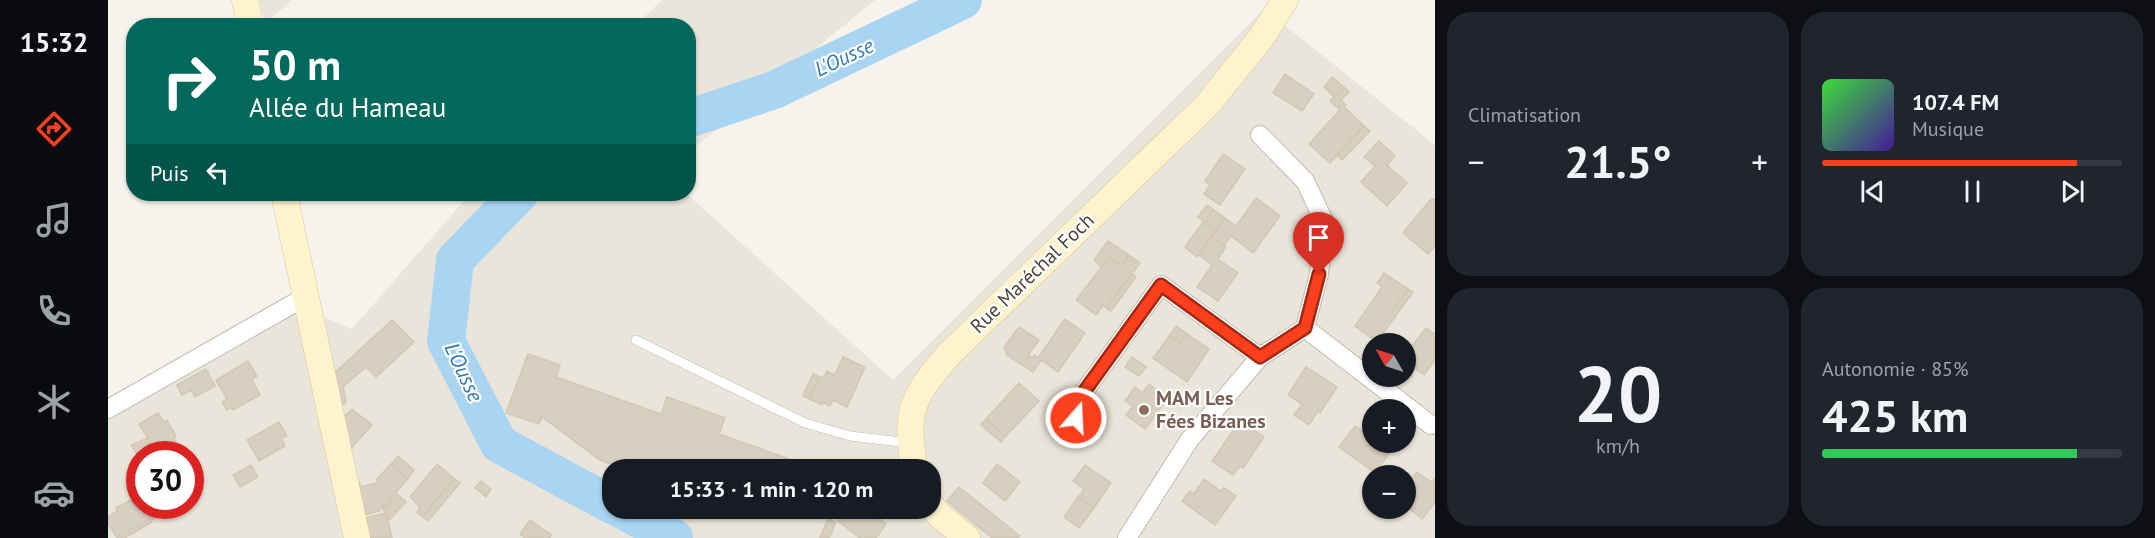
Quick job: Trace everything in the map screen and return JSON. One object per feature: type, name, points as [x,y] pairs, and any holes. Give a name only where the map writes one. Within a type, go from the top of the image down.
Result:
[{"type":"street","points":[[245,0],[248,18]]},
{"type":"street","name":"Rue Maréchal Foch","points":[[913,459],[911,427],[915,404],[929,379],[948,355],[1206,105],[1262,38],[1285,0]]},
{"type":"street","points":[[1127,538],[1190,439],[1260,357],[1305,328],[1319,274],[1324,221],[1305,181],[1260,135]]},
{"type":"street","points":[[285,201],[357,538]]},
{"type":"street","points":[[1076,418],[1081,396],[1161,285],[1260,357]]},
{"type":"street","points":[[108,409],[305,297]]},
{"type":"street","points":[[1305,328],[1431,425]]},
{"type":"street","points":[[941,516],[967,538]]},
{"type":"lane","points":[[636,340],[804,423],[850,436],[911,443]]},
{"type":"shaded area","points":[[258,0],[292,0],[272,18],[264,18]]},
{"type":"shaded area","points":[[662,0],[875,0],[696,146],[696,18],[643,18]]},
{"type":"shaded area","points":[[1264,9],[1435,145],[1435,538],[108,538],[108,406],[285,302],[352,329],[464,201],[695,201],[893,380]]},
{"type":"building","points":[[1285,74],[1314,94],[1302,111],[1273,93]]},
{"type":"building","points":[[1332,77],[1344,87],[1334,97],[1324,87]]},
{"type":"building","points":[[1344,87],[1349,92],[1341,100],[1346,105],[1344,107],[1364,126],[1330,163],[1309,144],[1340,110],[1330,101]]},
{"type":"building","points":[[1364,126],[1370,131],[1342,160],[1337,155]]},
{"type":"building","points":[[1379,141],[1395,156],[1387,165],[1407,183],[1387,206],[1361,182],[1375,166],[1364,157]]},
{"type":"building","points":[[1223,154],[1245,169],[1220,205],[1204,194],[1210,185],[1205,181]]},
{"type":"building","points":[[1256,198],[1280,216],[1253,253],[1231,236],[1224,246],[1211,237],[1225,218],[1236,226]]},
{"type":"building","points":[[1431,199],[1435,199],[1435,246],[1428,254],[1403,233]]},
{"type":"building","points":[[1207,205],[1214,210],[1205,223],[1198,217]]},
{"type":"building","points":[[1214,210],[1225,218],[1216,231],[1205,223]]},
{"type":"building","points":[[1203,222],[1216,231],[1197,257],[1185,247]]},
{"type":"building","points":[[1211,237],[1226,247],[1218,259],[1238,273],[1218,301],[1197,287],[1212,265],[1199,255]]},
{"type":"building","points":[[1108,241],[1129,255],[1121,266],[1109,257],[1101,267],[1094,260]]},
{"type":"building","points":[[1129,255],[1140,263],[1106,308],[1103,305],[1096,315],[1076,300],[1109,257],[1121,266]]},
{"type":"building","points":[[1384,273],[1408,289],[1391,314],[1395,317],[1383,333],[1365,333],[1355,326],[1382,287],[1377,283]]},
{"type":"building","points":[[1132,274],[1136,277],[1111,311],[1106,308]]},
{"type":"building","points":[[1408,289],[1413,292],[1395,317],[1391,314]]},
{"type":"building","points":[[1065,319],[1085,333],[1058,372],[1041,360],[1033,372],[1007,355],[1004,347],[1019,327],[1039,340],[1028,355],[1033,358],[1035,355],[1038,358]]},
{"type":"building","points":[[392,320],[414,342],[376,377],[366,367],[343,387],[346,402],[335,411],[329,378]]},
{"type":"building","points":[[1176,326],[1187,334],[1180,343],[1170,335]]},
{"type":"building","points":[[1426,328],[1435,334],[1435,360],[1424,375],[1416,369],[1416,341]]},
{"type":"building","points":[[1187,334],[1209,349],[1187,382],[1153,358],[1170,335],[1180,343]]},
{"type":"building","points":[[528,354],[560,365],[556,377],[661,414],[667,397],[725,418],[719,434],[789,459],[602,461],[542,417],[539,424],[506,413]]},
{"type":"building","points":[[843,357],[865,367],[847,407],[833,400],[830,406],[809,399],[820,377],[823,378],[827,371],[835,375]]},
{"type":"building","points":[[1132,357],[1146,367],[1139,376],[1125,367]]},
{"type":"building","points":[[248,361],[257,376],[252,379],[260,395],[233,410],[232,407],[227,410],[222,402],[227,399],[216,380]]},
{"type":"building","points":[[1306,367],[1337,387],[1309,425],[1294,415],[1302,404],[1288,395]]},
{"type":"building","points":[[206,369],[215,386],[195,397],[191,390],[182,395],[177,385]]},
{"type":"building","points":[[813,374],[820,377],[809,399],[803,396]]},
{"type":"building","points":[[1019,383],[1039,401],[1005,437],[986,419]]},
{"type":"building","name":"MAM Les Fées Bizanes","points":[[1149,384],[1168,398],[1145,429],[1126,415],[1133,406],[1125,401],[1135,387],[1142,393]]},
{"type":"building","points":[[352,409],[372,425],[344,456],[338,424]]},
{"type":"building","points":[[158,413],[164,422],[167,420],[176,436],[176,441],[141,441],[148,438],[139,424]]},
{"type":"building","points":[[986,419],[1005,437],[1001,442],[981,425]]},
{"type":"building","points":[[1240,421],[1264,437],[1243,468],[1240,466],[1233,475],[1212,461]]},
{"type":"building","points":[[279,422],[287,436],[281,438],[285,446],[259,461],[247,440]]},
{"type":"building","points":[[1355,426],[1362,431],[1362,453],[1389,453],[1381,465],[1364,465],[1339,447]]},
{"type":"building","points":[[398,456],[414,470],[407,480],[395,465],[393,467],[391,464]]},
{"type":"building","points":[[391,464],[393,467],[395,465],[407,480],[379,511],[359,516],[352,483],[359,482],[361,487],[377,483],[377,479]]},
{"type":"building","points":[[437,464],[454,478],[423,517],[417,512],[420,507],[410,497]]},
{"type":"building","points":[[997,464],[1020,482],[1005,501],[983,483]]},
{"type":"building","points":[[251,465],[258,477],[240,487],[233,475]]},
{"type":"building","points":[[1085,465],[1111,483],[1094,508],[1078,497],[1084,489],[1073,481]]},
{"type":"building","points":[[1416,473],[1431,482],[1435,478],[1435,502],[1422,519],[1416,514]]},
{"type":"building","points":[[454,478],[460,483],[428,521],[423,517]]},
{"type":"building","points":[[1204,479],[1221,491],[1224,488],[1236,496],[1215,525],[1182,501],[1190,491],[1194,494]]},
{"type":"building","points":[[481,481],[491,489],[486,497],[475,488]]},
{"type":"building","points":[[959,487],[1020,536],[1018,538],[992,538],[947,501]]},
{"type":"building","points":[[397,494],[406,502],[388,521],[383,509]]},
{"type":"building","points":[[1078,497],[1094,508],[1079,528],[1064,517]]},
{"type":"building","points":[[126,503],[126,519],[150,519],[129,531],[130,535],[125,538],[117,538],[108,523],[108,517],[117,511],[116,508]]},
{"type":"building","points":[[386,513],[392,538],[366,538],[361,519]]},
{"type":"building","points":[[150,519],[152,522],[130,535],[129,531]]},
{"type":"building","points":[[828,519],[836,522],[829,538],[820,538]]},
{"type":"building","points":[[840,519],[879,519],[886,524],[876,538],[860,538],[838,521]]},
{"type":"building","points":[[530,520],[552,535],[549,538],[525,538],[520,534]]},
{"type":"waterway","name":"L'Ousse","points":[[696,116],[774,90],[963,0]]},
{"type":"waterway","name":"L'Ousse","points":[[512,201],[455,260],[446,341],[499,444],[602,500]]},
{"type":"waterway","name":"L'Ousse","points":[[639,519],[674,538]]},
{"type":"place","name":"MAM Les Fées Bizanes","points":[[1144,410]]},
{"type":"route","points":[[1076,418],[1081,396],[1161,285],[1260,357],[1305,328],[1319,274]]}]
